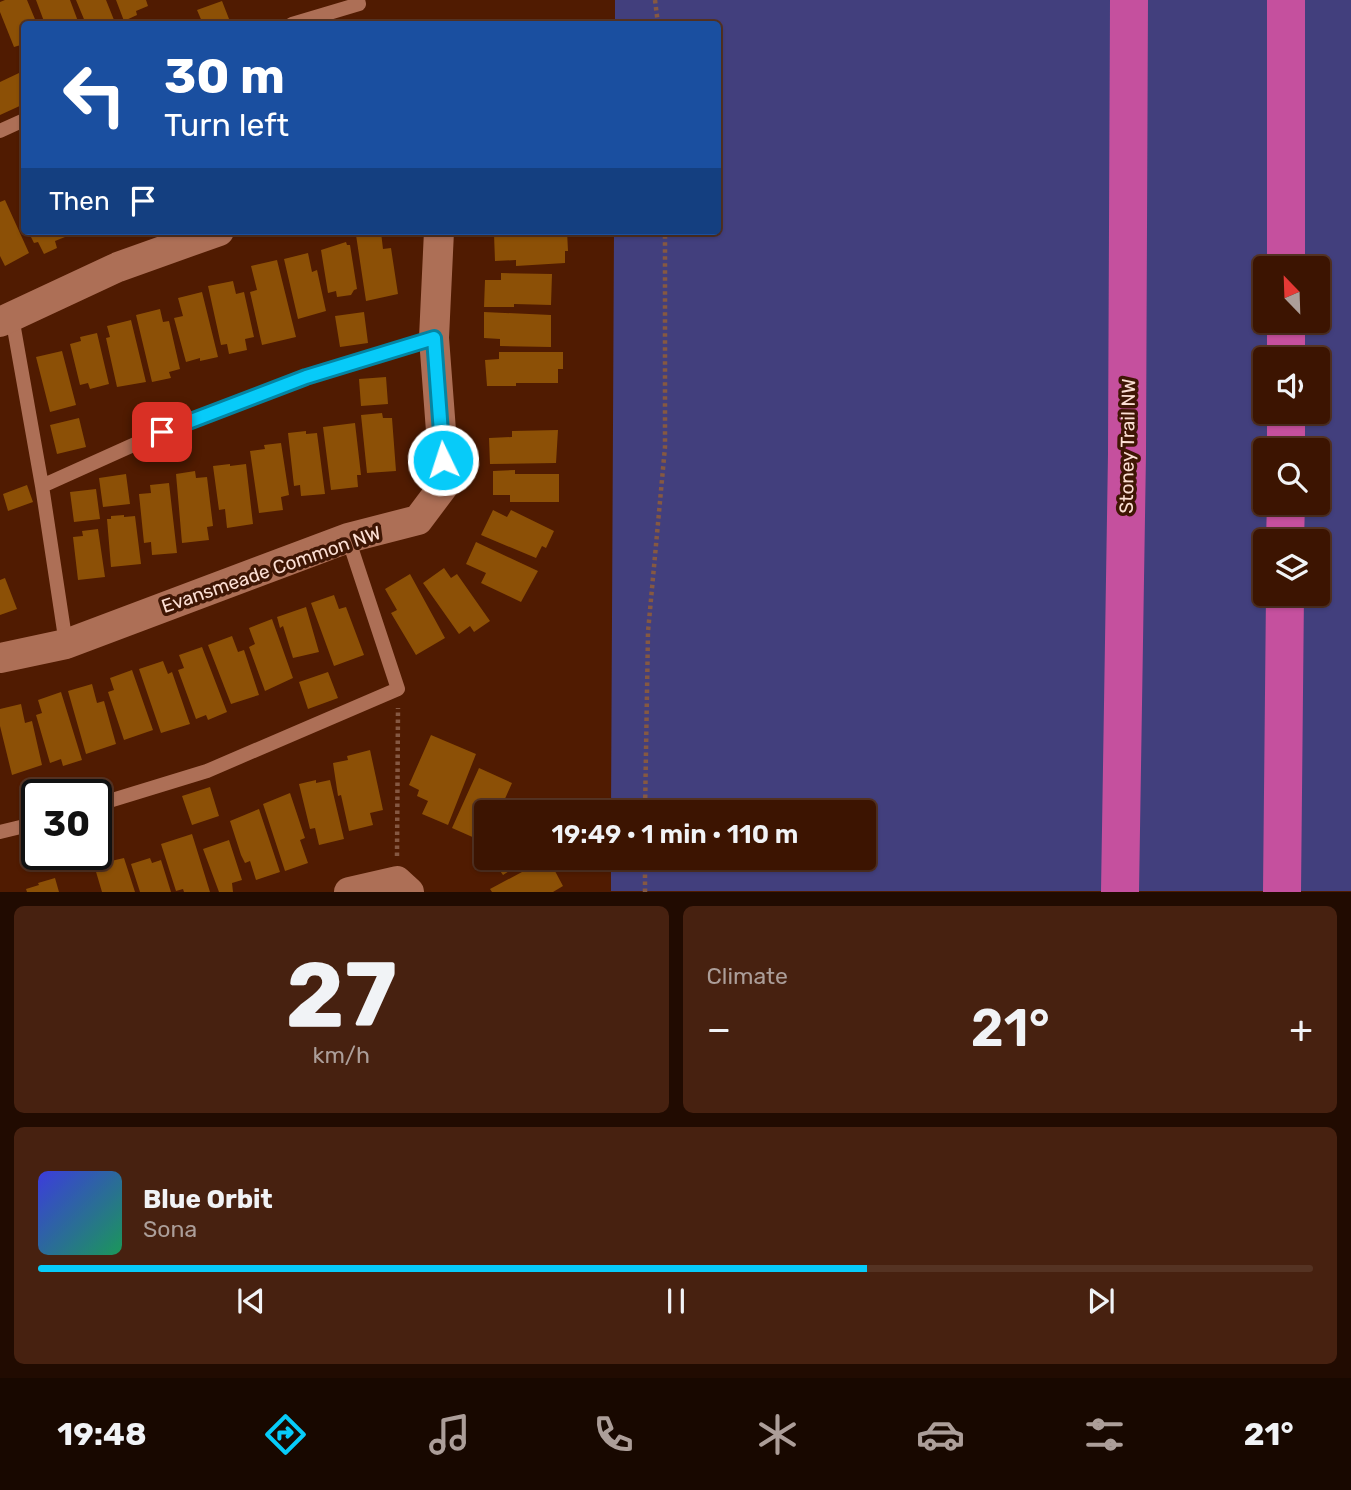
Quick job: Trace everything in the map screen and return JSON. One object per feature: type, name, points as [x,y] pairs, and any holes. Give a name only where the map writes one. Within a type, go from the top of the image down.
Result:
[{"type":"highway","name":"Stoney Trail NW","points":[[1120,891],[1129,0]]},
{"type":"highway","points":[[1286,0],[1286,256]]},
{"type":"highway","points":[[1282,891],[1285,606]]},
{"type":"street","points":[[6,319],[118,267],[208,235]]},
{"type":"street","name":"Evansmeade Common NW","points":[[0,658],[66,644],[348,538],[418,520],[445,484],[434,338],[439,235]]},
{"type":"street","points":[[349,891],[403,886]]},
{"type":"lane","points":[[302,21],[359,4],[358,0]]},
{"type":"lane","points":[[0,131],[21,121]]},
{"type":"lane","points":[[6,319],[42,486],[66,644]]},
{"type":"lane","points":[[42,486],[162,432],[306,377],[434,338]]},
{"type":"lane","points":[[112,800],[207,771],[398,689],[348,538]]},
{"type":"lane","points":[[0,832],[21,827]]},
{"type":"path","points":[[655,0],[658,21]]},
{"type":"path","points":[[645,800],[648,632],[665,447],[665,235]]},
{"type":"path","points":[[398,689],[403,886]]},
{"type":"path","points":[[645,870],[645,891]]},
{"type":"shaded area","points":[[615,0],[1351,0],[1351,891],[611,891],[611,870],[876,870],[876,800],[611,800],[614,235],[721,235],[721,21],[615,21]]},
{"type":"building","points":[[27,0],[36,21],[21,21],[21,45],[14,47],[0,12],[0,2]]},
{"type":"building","points":[[36,0],[70,0],[78,21],[44,21]]},
{"type":"building","points":[[76,0],[106,0],[114,20],[85,21]]},
{"type":"building","points":[[116,0],[146,0],[148,6],[136,11],[137,15],[124,21]]},
{"type":"building","points":[[222,1],[230,21],[202,21],[197,10]]},
{"type":"building","points":[[19,73],[21,78],[21,105],[0,115],[0,82]]},
{"type":"building","points":[[5,200],[29,253],[5,266],[0,256],[0,202]]},
{"type":"building","points":[[30,235],[65,237],[55,241],[57,248],[44,254],[38,242],[34,243]]},
{"type":"building","points":[[356,235],[381,235],[383,249],[391,248],[398,294],[366,301]]},
{"type":"building","points":[[494,235],[567,235],[565,263],[516,266],[516,260],[495,261]]},
{"type":"building","points":[[346,242],[350,245],[357,289],[351,295],[337,297],[336,291],[328,293],[321,250]]},
{"type":"building","points":[[308,253],[312,272],[317,270],[326,311],[298,319],[284,259]]},
{"type":"building","points":[[277,260],[296,337],[262,345],[250,292],[257,290],[251,266]]},
{"type":"building","points":[[501,273],[552,274],[551,305],[514,304],[514,307],[484,307],[485,280],[501,280]]},
{"type":"building","points":[[233,281],[236,294],[244,292],[254,337],[245,339],[247,350],[229,354],[227,344],[221,345],[208,286]]},
{"type":"building","points":[[202,292],[218,357],[186,362],[174,318],[183,316],[178,298]]},
{"type":"building","points":[[160,309],[163,322],[169,321],[180,369],[169,372],[171,378],[152,382],[136,315]]},
{"type":"building","points":[[364,312],[368,343],[340,347],[335,316]]},
{"type":"building","points":[[484,312],[551,315],[551,347],[500,346],[500,339],[484,338]]},
{"type":"building","points":[[131,320],[146,382],[117,387],[106,338],[110,337],[107,326]]},
{"type":"building","points":[[97,333],[109,384],[90,389],[88,383],[80,385],[70,344],[81,341],[80,337]]},
{"type":"building","points":[[62,351],[76,405],[50,412],[36,357]]},
{"type":"building","points":[[499,352],[563,352],[563,369],[558,369],[558,383],[487,386],[485,360],[499,359]]},
{"type":"building","points":[[386,377],[388,404],[361,406],[359,379]]},
{"type":"building","points":[[382,413],[383,418],[392,418],[396,471],[367,473],[361,415]]},
{"type":"building","points":[[79,418],[86,447],[57,454],[50,425]]},
{"type":"building","points":[[355,423],[361,475],[357,475],[358,487],[331,490],[323,427]]},
{"type":"building","points":[[558,430],[556,463],[490,464],[489,438],[512,437],[512,431]]},
{"type":"building","points":[[306,431],[306,434],[317,433],[325,494],[301,496],[300,485],[294,486],[288,433]]},
{"type":"building","points":[[281,443],[289,495],[281,497],[283,510],[259,513],[250,451],[265,449],[264,445]]},
{"type":"building","points":[[246,464],[253,524],[227,528],[225,509],[219,510],[213,466]]},
{"type":"building","points":[[515,470],[515,474],[559,474],[559,502],[510,502],[510,495],[493,495],[493,471]]},
{"type":"building","points":[[195,471],[196,478],[207,477],[213,526],[207,527],[209,540],[182,543],[176,474]]},
{"type":"building","points":[[126,474],[130,504],[103,507],[99,478]]},
{"type":"building","points":[[169,483],[177,553],[152,555],[151,542],[144,543],[139,494],[151,493],[150,485]]},
{"type":"building","points":[[27,485],[33,502],[8,511],[3,494]]},
{"type":"building","points":[[96,489],[100,519],[74,522],[70,492]]},
{"type":"building","points":[[493,510],[507,517],[511,510],[554,531],[546,548],[542,546],[536,558],[481,535]]},
{"type":"building","points":[[124,515],[135,516],[141,564],[111,567],[107,519]]},
{"type":"building","points":[[98,529],[105,577],[78,580],[73,537],[83,536],[82,531]]},
{"type":"building","points":[[476,542],[538,571],[521,602],[481,583],[486,573],[466,564]]},
{"type":"building","points":[[444,568],[451,578],[457,574],[490,621],[474,632],[470,626],[459,634],[423,583]]},
{"type":"building","points":[[410,574],[445,638],[416,655],[391,613],[397,610],[385,589]]},
{"type":"building","points":[[5,578],[17,609],[0,615],[0,580]]},
{"type":"building","points":[[334,595],[339,609],[346,607],[364,655],[334,666],[311,603]]},
{"type":"building","points":[[306,607],[319,652],[293,658],[283,626],[280,628],[277,617]]},
{"type":"building","points":[[272,619],[293,678],[265,691],[249,647],[255,644],[249,628]]},
{"type":"building","points":[[232,636],[238,652],[244,650],[259,695],[231,704],[208,645]]},
{"type":"building","points":[[202,647],[227,712],[208,720],[206,715],[196,719],[178,670],[184,668],[179,655]]},
{"type":"building","points":[[163,661],[168,674],[172,672],[190,724],[161,733],[139,669]]},
{"type":"building","points":[[132,670],[153,730],[124,740],[108,692],[114,690],[110,678]]},
{"type":"building","points":[[328,672],[338,698],[308,709],[299,682]]},
{"type":"building","points":[[92,684],[97,703],[104,701],[116,744],[86,754],[68,691]]},
{"type":"building","points":[[61,692],[82,760],[63,766],[61,759],[50,763],[36,715],[42,713],[38,700]]},
{"type":"building","points":[[21,704],[25,723],[32,721],[42,765],[12,775],[0,726],[0,709]]},
{"type":"building","points":[[431,735],[476,754],[448,825],[422,814],[428,801],[417,796],[419,790],[409,785]]},
{"type":"building","points":[[370,750],[383,810],[370,813],[373,825],[349,831],[341,795],[338,796],[333,763],[348,760],[347,756]]},
{"type":"building","points":[[479,768],[512,783],[504,800],[474,800],[474,838],[452,828]]},
{"type":"building","points":[[316,780],[316,783],[330,780],[344,839],[319,845],[315,828],[310,829],[299,784]]},
{"type":"building","points":[[210,787],[219,816],[192,825],[182,796]]},
{"type":"building","points":[[290,793],[305,838],[300,840],[308,863],[285,871],[263,804]]},
{"type":"building","points":[[259,809],[280,872],[256,880],[250,861],[245,863],[241,855],[230,821]]},
{"type":"building","points":[[192,834],[210,892],[184,892],[183,889],[176,891],[161,844]]},
{"type":"building","points":[[229,840],[242,880],[232,883],[233,892],[219,892],[203,849]]},
{"type":"building","points":[[124,858],[135,892],[102,892],[95,870],[112,870],[112,861]]},
{"type":"building","points":[[150,858],[152,863],[161,860],[171,892],[140,892],[131,864]]},
{"type":"building","points":[[526,870],[554,870],[563,886],[553,892],[492,892],[490,889]]},
{"type":"building","points":[[55,878],[59,892],[27,892],[26,889],[39,885],[38,883]]},
{"type":"route","points":[[162,432],[306,377],[434,338],[443,460]]}]
